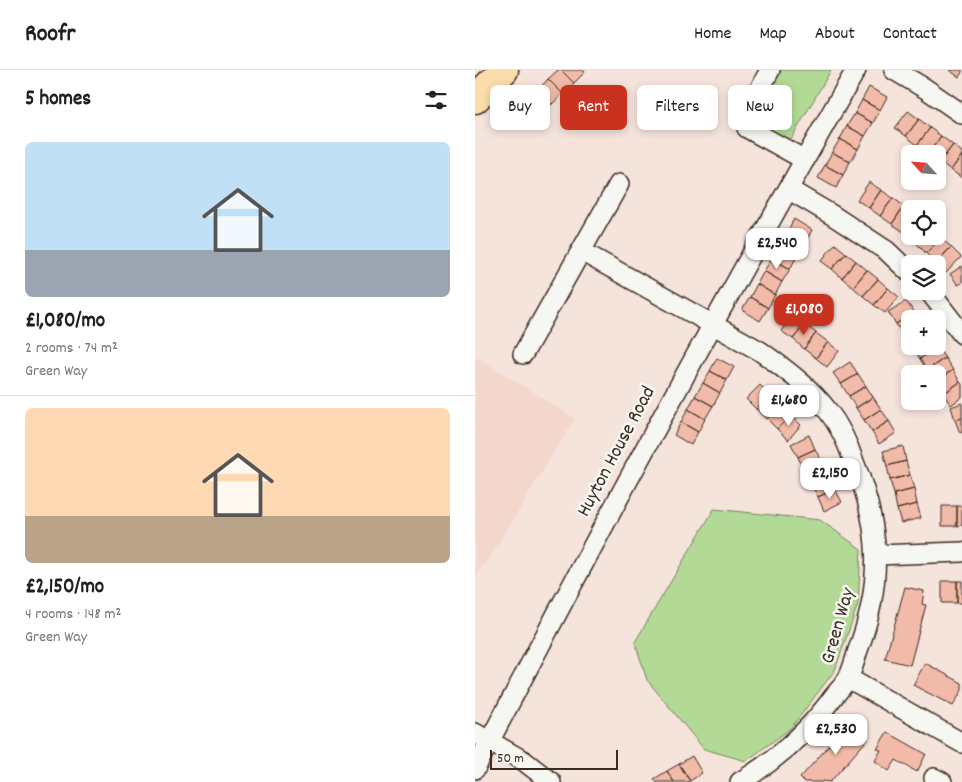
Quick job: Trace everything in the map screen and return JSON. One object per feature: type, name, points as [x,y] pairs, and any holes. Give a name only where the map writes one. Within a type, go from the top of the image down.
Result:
[{"type":"highway","points":[[475,99],[504,70]]},
{"type":"street","points":[[770,70],[745,116],[747,128],[805,160]]},
{"type":"street","name":"Huyton House Road","points":[[475,770],[482,737],[788,188],[856,70]]},
{"type":"street","points":[[894,70],[962,114]]},
{"type":"street","points":[[523,354],[619,184]]},
{"type":"street","points":[[788,188],[887,252],[901,265]]},
{"type":"street","name":"Green Way","points":[[581,251],[713,324],[760,351],[780,365],[805,386],[829,412],[847,443],[865,489],[873,525],[876,554],[874,589],[867,625],[848,678],[822,714],[761,777],[740,782]]},
{"type":"street","points":[[936,300],[962,334]]},
{"type":"street","points":[[876,554],[962,552]]},
{"type":"street","points":[[848,678],[962,743]]},
{"type":"street","points":[[482,737],[531,766],[551,782]]},
{"type":"shaded area","points":[[475,356],[575,418],[499,543],[475,577]]},
{"type":"green space","points":[[777,70],[831,70],[790,141],[772,130],[792,130],[792,85],[769,85]]},
{"type":"green space","points":[[714,509],[820,520],[861,549],[858,604],[835,670],[791,728],[746,761],[704,749],[647,680],[635,642]]},
{"type":"building","points":[[558,70],[561,70],[574,83],[572,85],[560,85],[560,91],[548,79]]},
{"type":"building","points":[[561,70],[583,70],[585,72],[574,83]]},
{"type":"building","points":[[949,70],[962,70],[962,72],[959,77]]},
{"type":"building","points":[[548,79],[560,91],[560,97],[552,104],[550,102],[550,85],[543,85]]},
{"type":"building","points":[[869,87],[887,97],[880,110],[862,100]]},
{"type":"building","points":[[862,100],[880,110],[873,123],[855,113]]},
{"type":"building","points":[[908,111],[919,119],[906,136],[895,128]]},
{"type":"building","points":[[855,113],[873,123],[865,136],[847,126]]},
{"type":"building","points":[[919,119],[930,128],[917,145],[906,136]]},
{"type":"building","points":[[847,126],[865,136],[858,149],[840,139]]},
{"type":"building","points":[[930,128],[941,136],[935,145],[917,145]]},
{"type":"building","points":[[941,136],[953,145],[946,154],[946,145],[935,145]]},
{"type":"building","points":[[840,139],[858,149],[850,162],[832,152]]},
{"type":"building","points":[[953,145],[962,152],[962,155],[951,170],[946,166],[946,154]]},
{"type":"building","points":[[832,152],[850,162],[843,175],[825,165]]},
{"type":"building","points":[[962,155],[962,178],[951,170]]},
{"type":"building","points":[[825,165],[843,175],[836,188],[818,178]]},
{"type":"building","points":[[869,182],[881,190],[869,208],[857,200]]},
{"type":"building","points":[[881,190],[893,198],[880,216],[869,208]]},
{"type":"building","points":[[893,198],[901,204],[901,210],[892,224],[880,216]]},
{"type":"building","points":[[901,210],[901,230],[892,224]]},
{"type":"building","points":[[794,219],[812,230],[805,243],[787,232]]},
{"type":"building","points":[[787,232],[805,243],[797,256],[779,245]]},
{"type":"building","points":[[946,242],[951,247],[944,255],[928,255],[926,253],[934,245],[946,245]]},
{"type":"building","points":[[835,244],[846,253],[832,269],[821,261]]},
{"type":"building","points":[[779,245],[797,256],[790,269],[772,258]]},
{"type":"building","points":[[918,245],[934,245],[926,253]]},
{"type":"building","points":[[951,247],[961,257],[946,273],[946,255],[944,255]]},
{"type":"building","points":[[846,253],[856,261],[842,278],[832,269]]},
{"type":"building","points":[[772,258],[790,269],[782,282],[764,271]]},
{"type":"building","points":[[856,261],[867,270],[853,287],[842,278]]},
{"type":"building","points":[[962,266],[962,283],[958,285],[950,274]]},
{"type":"building","points":[[867,270],[878,279],[863,296],[853,287]]},
{"type":"building","points":[[764,271],[782,282],[775,295],[757,284]]},
{"type":"building","points":[[878,279],[888,288],[874,305],[863,296]]},
{"type":"building","points":[[757,284],[775,295],[768,308],[750,297]]},
{"type":"building","points":[[888,288],[899,297],[885,313],[874,305]]},
{"type":"building","points":[[750,297],[768,308],[760,321],[742,310]]},
{"type":"building","points":[[906,301],[913,310],[901,310],[901,321],[896,324],[888,312]]},
{"type":"building","points":[[793,315],[805,324],[793,339],[781,331]]},
{"type":"building","points":[[901,321],[901,332],[896,324]]},
{"type":"building","points":[[805,324],[816,333],[804,349],[793,339]]},
{"type":"building","points":[[816,333],[828,342],[816,358],[804,349]]},
{"type":"building","points":[[828,342],[839,351],[827,367],[816,358]]},
{"type":"building","points":[[917,355],[926,355],[920,359]]},
{"type":"building","points":[[926,355],[943,355],[945,358],[934,365],[924,365],[920,359]]},
{"type":"building","points":[[717,358],[734,367],[727,380],[710,371]]},
{"type":"building","points":[[945,358],[953,370],[946,374],[946,365],[934,365]]},
{"type":"building","points":[[850,362],[858,374],[841,384],[833,373]]},
{"type":"building","points":[[953,370],[960,382],[946,392],[946,374]]},
{"type":"building","points":[[710,371],[727,380],[720,393],[703,383]]},
{"type":"building","points":[[858,374],[866,386],[849,396],[841,384]]},
{"type":"building","points":[[960,382],[962,384],[962,397],[951,405],[946,398],[946,392]]},
{"type":"building","points":[[703,383],[720,393],[713,406],[695,396]]},
{"type":"building","points":[[760,385],[770,395],[756,409],[746,399]]},
{"type":"building","points":[[866,386],[873,397],[856,408],[849,396]]},
{"type":"building","points":[[770,395],[781,405],[767,419],[756,409]]},
{"type":"building","points":[[695,396],[713,406],[705,419],[688,409]]},
{"type":"building","points":[[873,397],[881,409],[864,420],[856,408]]},
{"type":"building","points":[[962,403],[962,418],[955,420],[951,407]]},
{"type":"building","points":[[781,405],[791,415],[777,429],[767,419]]},
{"type":"building","points":[[688,409],[705,419],[698,432],[681,422]]},
{"type":"building","points":[[881,409],[889,421],[872,432],[864,420]]},
{"type":"building","points":[[791,415],[801,425],[788,440],[777,429]]},
{"type":"building","points":[[962,418],[962,432],[960,433],[955,420]]},
{"type":"building","points":[[889,421],[896,433],[879,444],[872,432]]},
{"type":"building","points":[[681,422],[698,432],[691,445],[674,435]]},
{"type":"building","points":[[809,435],[815,449],[798,457],[791,444]]},
{"type":"building","points":[[903,446],[906,461],[887,466],[883,451]]},
{"type":"building","points":[[815,449],[822,462],[804,471],[798,457]]},
{"type":"building","points":[[906,461],[910,475],[890,480],[887,466]]},
{"type":"building","points":[[822,462],[828,475],[811,484],[804,471]]},
{"type":"building","points":[[828,475],[835,489],[818,497],[811,484]]},
{"type":"building","points":[[910,475],[914,489],[894,494],[890,480]]},
{"type":"building","points":[[835,489],[842,502],[824,511],[818,497]]},
{"type":"building","points":[[914,489],[917,504],[897,509],[894,494]]},
{"type":"building","points":[[917,504],[921,518],[901,523],[897,509]]},
{"type":"building","points":[[942,506],[957,506],[957,526],[942,526]]},
{"type":"building","points":[[957,506],[962,506],[962,525],[957,526]]},
{"type":"building","points":[[942,581],[957,581],[957,603],[942,603]]},
{"type":"building","points":[[957,581],[962,581],[962,603],[957,603]]},
{"type":"building","points":[[905,587],[924,591],[922,604],[926,605],[910,665],[885,659]]},
{"type":"building","points":[[925,663],[962,683],[962,690],[953,706],[913,685]]},
{"type":"building","points":[[850,722],[868,739],[830,782],[804,782],[800,778]]},
{"type":"building","points":[[887,732],[926,754],[917,772],[896,760],[889,771],[875,761],[881,750],[877,749]]},
{"type":"building","points":[[692,756],[702,773],[690,781],[679,764]]},
{"type":"building","points":[[679,764],[690,781],[674,782],[667,771]]},
{"type":"building","points":[[667,771],[674,782],[656,782],[654,779]]}]
